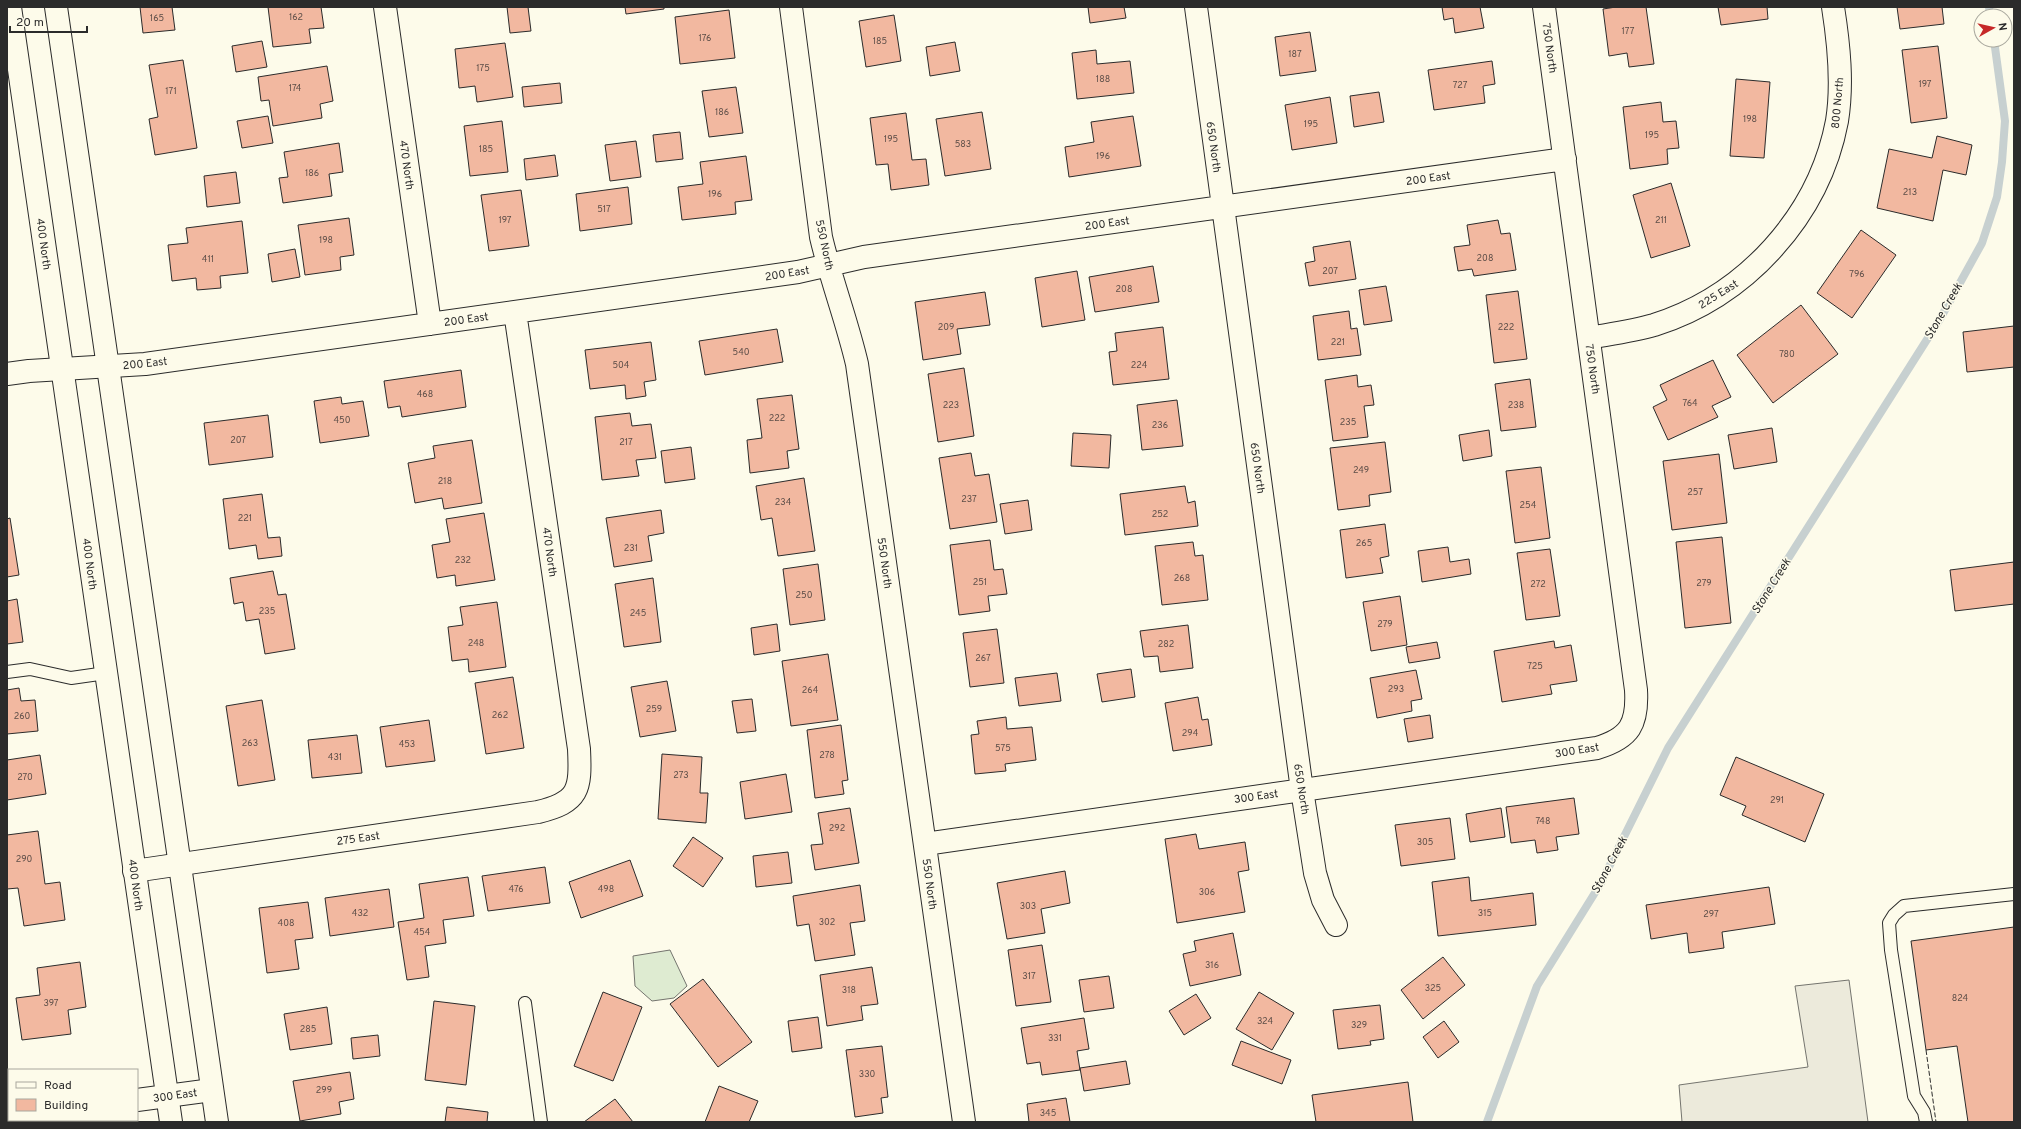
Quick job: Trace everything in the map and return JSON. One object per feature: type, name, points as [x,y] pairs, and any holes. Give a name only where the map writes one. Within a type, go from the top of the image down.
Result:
[{"type":"street","name":"400 North","points":[[10,7],[170,1122]]},
{"type":"street","points":[[56,7],[217,1122]]},
{"type":"street","name":"470 North","points":[[384,7],[430,324]]},
{"type":"street","name":"550 North","points":[[791,7],[821,237],[828,266],[848,326],[856,364],[964,1122]]},
{"type":"street","name":"650 North","points":[[1196,7],[1302,790],[1315,873],[1323,900],[1336,925]]},
{"type":"street","name":"750 North","points":[[1544,7],[1636,690],[1635,718],[1630,730]]},
{"type":"street","name":"800 North","points":[[1810,195],[1822,171],[1831,147],[1837,120],[1840,92],[1840,63],[1833,7]]},
{"type":"street","name":"200 East","points":[[7,374],[145,364],[798,272],[864,257],[1565,159]]},
{"type":"street","name":"225 East","points":[[1589,338],[1654,325],[1684,313],[1714,298],[1748,272],[1778,242],[1796,219],[1810,195]]},
{"type":"street","name":"470 North","points":[[516,312],[579,749],[579,778],[576,793]]},
{"type":"street","name":"300 East","points":[[925,844],[1597,748],[1621,738],[1630,730]]},
{"type":"street","name":"275 East","points":[[134,870],[538,812],[566,802],[576,793]]},
{"type":"street","name":"300 East","points":[[138,1100],[212,1090]]},
{"type":"lane","points":[[7,672],[30,669],[71,678],[106,673]]},
{"type":"lane","points":[[1926,1122],[1924,1112],[1914,1096],[1891,950],[1889,923],[1894,915],[1904,906],[2014,894]]},
{"type":"lane","points":[[525,1003],[541,1122]]},
{"type":"green space","points":[[670,950],[687,986],[674,998],[652,1001],[635,986],[633,956]]},
{"type":"shaded area","points":[[1849,980],[1868,1122],[1682,1122],[1679,1085],[1808,1067],[1795,986]]},
{"type":"building","points":[[140,7],[172,7],[175,30],[143,33]]},
{"type":"building","points":[[268,7],[321,7],[324,28],[309,29],[311,43],[273,47]]},
{"type":"building","points":[[507,7],[528,7],[531,31],[510,33]]},
{"type":"building","points":[[625,7],[664,7],[664,9],[626,14]]},
{"type":"building","points":[[1088,7],[1124,7],[1126,18],[1090,23]]},
{"type":"building","points":[[1442,7],[1480,7],[1484,28],[1455,33],[1453,18],[1444,20]]},
{"type":"building","points":[[1616,7],[1646,7],[1654,64],[1629,67],[1627,53],[1609,56],[1603,9]]},
{"type":"building","points":[[1718,7],[1767,7],[1768,19],[1721,25]]},
{"type":"building","points":[[1897,7],[1942,7],[1944,24],[1900,29]]},
{"type":"building","points":[[729,10],[735,58],[680,64],[675,17]]},
{"type":"building","points":[[894,15],[901,61],[866,67],[859,21]]},
{"type":"building","points":[[1310,32],[1316,71],[1280,76],[1275,37]]},
{"type":"building","points":[[262,41],[267,67],[236,72],[232,46]]},
{"type":"building","points":[[955,42],[960,71],[930,76],[926,47]]},
{"type":"building","points":[[505,43],[513,97],[477,102],[475,86],[459,88],[455,49]]},
{"type":"building","points":[[1938,46],[1947,118],[1911,123],[1902,50]]},
{"type":"building","points":[[1096,50],[1097,64],[1130,61],[1134,93],[1077,99],[1072,53]]},
{"type":"building","points":[[183,60],[197,148],[155,155],[149,119],[158,117],[149,65]]},
{"type":"building","points":[[1492,61],[1495,84],[1483,86],[1485,103],[1434,110],[1428,70]]},
{"type":"building","points":[[327,66],[333,101],[320,104],[322,118],[273,126],[269,100],[261,101],[258,77]]},
{"type":"building","points":[[1736,79],[1770,82],[1764,158],[1730,156]]},
{"type":"building","points":[[560,83],[562,103],[524,107],[522,87]]},
{"type":"building","points":[[736,87],[743,133],[709,137],[702,91]]},
{"type":"building","points":[[1379,92],[1384,122],[1354,127],[1350,96]]},
{"type":"building","points":[[1330,97],[1337,143],[1292,150],[1285,105]]},
{"type":"building","points":[[1661,102],[1663,122],[1676,121],[1679,148],[1667,149],[1668,164],[1630,169],[1623,107]]},
{"type":"building","points":[[982,112],[991,169],[945,176],[936,119]]},
{"type":"building","points":[[906,113],[912,160],[926,159],[929,185],[891,190],[888,164],[876,165],[870,118]]},
{"type":"building","points":[[268,116],[273,143],[242,148],[237,121]]},
{"type":"building","points":[[1133,116],[1141,166],[1069,177],[1065,147],[1094,142],[1091,122]]},
{"type":"building","points":[[502,121],[508,172],[470,176],[464,126]]},
{"type":"building","points":[[680,132],[683,159],[656,162],[653,135]]},
{"type":"building","points":[[1937,136],[1972,145],[1966,175],[1943,170],[1933,221],[1877,208],[1889,149],[1932,158]]},
{"type":"building","points":[[636,141],[641,177],[610,181],[605,145]]},
{"type":"building","points":[[339,143],[343,172],[329,174],[332,196],[283,203],[279,178],[288,177],[284,152]]},
{"type":"building","points":[[555,155],[558,176],[526,180],[524,159]]},
{"type":"building","points":[[746,156],[752,200],[735,202],[736,214],[682,220],[678,187],[703,184],[700,162]]},
{"type":"building","points":[[236,172],[240,203],[207,207],[204,176]]},
{"type":"building","points":[[1671,183],[1690,246],[1651,258],[1633,195]]},
{"type":"building","points":[[628,187],[632,224],[580,231],[576,194]]},
{"type":"building","points":[[521,190],[529,246],[489,251],[481,195]]},
{"type":"building","points":[[349,218],[354,255],[340,257],[341,270],[305,275],[298,225]]},
{"type":"building","points":[[1498,220],[1501,234],[1510,233],[1516,270],[1474,276],[1472,269],[1458,271],[1454,247],[1470,245],[1467,225]]},
{"type":"building","points":[[242,221],[248,273],[220,276],[221,288],[197,290],[196,278],[172,281],[168,245],[188,243],[186,228]]},
{"type":"building","points":[[1861,230],[1896,255],[1852,318],[1817,293]]},
{"type":"building","points":[[1350,241],[1356,279],[1309,286],[1305,263],[1315,261],[1313,247]]},
{"type":"building","points":[[295,249],[300,277],[272,282],[268,254]]},
{"type":"building","points":[[1153,266],[1159,302],[1095,312],[1089,277]]},
{"type":"building","points":[[1077,271],[1085,320],[1042,327],[1035,278]]},
{"type":"building","points":[[1386,286],[1392,321],[1364,325],[1359,290]]},
{"type":"building","points":[[1518,291],[1527,359],[1494,363],[1486,295]]},
{"type":"building","points":[[985,292],[990,325],[957,329],[961,354],[923,360],[915,302]]},
{"type":"building","points":[[1801,305],[1838,354],[1773,403],[1737,355]]},
{"type":"building","points":[[1349,311],[1351,329],[1357,328],[1361,355],[1318,360],[1313,316]]},
{"type":"building","points":[[2014,326],[2014,367],[1967,372],[1963,332]]},
{"type":"building","points":[[1163,327],[1169,379],[1113,385],[1109,352],[1117,351],[1115,333]]},
{"type":"building","points":[[777,329],[783,362],[705,375],[699,341]]},
{"type":"building","points":[[651,342],[656,380],[644,382],[646,396],[626,399],[625,385],[590,389],[585,350]]},
{"type":"building","points":[[1713,360],[1731,397],[1712,406],[1718,417],[1668,440],[1653,407],[1667,400],[1660,385]]},
{"type":"building","points":[[964,368],[974,436],[938,442],[928,374]]},
{"type":"building","points":[[461,370],[466,407],[402,417],[400,406],[388,408],[384,381]]},
{"type":"building","points":[[1357,375],[1358,387],[1371,385],[1374,405],[1364,406],[1368,437],[1333,441],[1325,380]]},
{"type":"building","points":[[1530,379],[1536,427],[1501,431],[1495,384]]},
{"type":"building","points":[[792,395],[799,449],[787,451],[789,468],[750,473],[747,440],[762,438],[757,399]]},
{"type":"building","points":[[341,397],[342,404],[363,401],[369,436],[320,443],[314,401]]},
{"type":"building","points":[[1177,400],[1183,446],[1142,450],[1137,405]]},
{"type":"building","points":[[630,413],[632,426],[651,424],[656,458],[636,460],[639,476],[602,480],[595,417]]},
{"type":"building","points":[[268,415],[273,457],[209,465],[204,423]]},
{"type":"building","points":[[1772,428],[1777,462],[1734,469],[1728,435]]},
{"type":"building","points":[[1489,430],[1492,456],[1463,461],[1459,435]]},
{"type":"building","points":[[1073,433],[1111,435],[1109,468],[1071,466]]},
{"type":"building","points":[[472,440],[482,503],[444,509],[442,498],[415,503],[408,463],[435,458],[433,446]]},
{"type":"building","points":[[1385,442],[1391,492],[1369,495],[1370,506],[1338,510],[1330,448]]},
{"type":"building","points":[[691,447],[695,479],[665,483],[661,451]]},
{"type":"building","points":[[971,453],[975,476],[989,474],[997,522],[950,529],[939,458]]},
{"type":"building","points":[[1719,454],[1727,523],[1672,530],[1663,461]]},
{"type":"building","points":[[1541,467],[1550,538],[1515,543],[1506,471]]},
{"type":"building","points":[[804,478],[815,551],[778,556],[772,518],[761,520],[756,486]]},
{"type":"building","points":[[1185,486],[1188,503],[1195,501],[1198,526],[1125,535],[1120,494]]},
{"type":"building","points":[[262,494],[268,538],[280,537],[282,556],[258,559],[256,545],[229,549],[223,499]]},
{"type":"building","points":[[1028,500],[1032,530],[1005,534],[1000,504]]},
{"type":"building","points":[[661,510],[664,533],[648,536],[652,561],[614,567],[606,518]]},
{"type":"building","points":[[484,513],[495,580],[456,586],[455,575],[437,578],[432,545],[450,542],[446,519]]},
{"type":"building","points":[[10,518],[19,575],[7,577],[7,519]]},
{"type":"building","points":[[1385,524],[1389,556],[1380,558],[1383,573],[1346,578],[1340,530]]},
{"type":"building","points":[[1722,537],[1731,623],[1685,628],[1676,542]]},
{"type":"building","points":[[990,540],[994,570],[1003,569],[1007,594],[988,596],[990,611],[959,615],[950,545]]},
{"type":"building","points":[[1193,542],[1195,556],[1203,555],[1208,600],[1162,605],[1155,546]]},
{"type":"building","points":[[1448,547],[1450,562],[1469,559],[1471,574],[1422,582],[1418,551]]},
{"type":"building","points":[[1550,549],[1560,616],[1526,620],[1517,553]]},
{"type":"building","points":[[2014,562],[2014,604],[1955,611],[1950,570]]},
{"type":"building","points":[[818,564],[825,620],[790,625],[783,569]]},
{"type":"building","points":[[273,571],[278,595],[286,594],[295,649],[265,654],[259,619],[246,621],[243,602],[234,604],[230,578]]},
{"type":"building","points":[[653,578],[661,642],[624,647],[615,584]]},
{"type":"building","points":[[1400,596],[1407,645],[1371,651],[1363,602]]},
{"type":"building","points":[[17,599],[23,642],[7,644],[7,601]]},
{"type":"building","points":[[497,602],[506,667],[469,672],[468,659],[452,661],[448,627],[463,625],[460,607]]},
{"type":"building","points":[[777,624],[780,651],[754,655],[751,628]]},
{"type":"building","points":[[1188,625],[1193,668],[1160,672],[1158,656],[1144,657],[1140,631]]},
{"type":"building","points":[[997,629],[1004,683],[970,687],[963,633]]},
{"type":"building","points":[[1554,641],[1555,648],[1571,645],[1577,681],[1550,685],[1552,694],[1502,702],[1494,651]]},
{"type":"building","points":[[1437,642],[1440,658],[1409,663],[1406,647]]},
{"type":"building","points":[[828,654],[838,720],[791,726],[782,661]]},
{"type":"building","points":[[1131,669],[1135,697],[1102,702],[1097,674]]},
{"type":"building","points":[[1416,670],[1422,699],[1411,701],[1412,711],[1377,718],[1370,678]]},
{"type":"building","points":[[1057,673],[1061,701],[1019,706],[1015,678]]},
{"type":"building","points":[[513,677],[524,748],[486,754],[475,683]]},
{"type":"building","points":[[667,681],[676,731],[640,737],[631,687]]},
{"type":"building","points":[[19,688],[21,701],[35,700],[38,731],[7,734],[7,690]]},
{"type":"building","points":[[1198,697],[1202,720],[1208,719],[1212,745],[1173,751],[1165,703]]},
{"type":"building","points":[[752,699],[756,731],[737,733],[732,701]]},
{"type":"building","points":[[262,700],[275,780],[238,786],[226,706]]},
{"type":"building","points":[[1430,715],[1433,738],[1408,742],[1404,719]]},
{"type":"building","points":[[1006,717],[1007,729],[1032,727],[1036,760],[1005,764],[1006,771],[975,774],[971,735],[979,734],[977,721]]},
{"type":"building","points":[[429,720],[435,761],[386,767],[380,727]]},
{"type":"building","points":[[841,725],[848,780],[842,781],[844,794],[815,798],[807,730]]},
{"type":"building","points":[[357,735],[362,773],[312,778],[308,740]]},
{"type":"building","points":[[662,754],[702,757],[700,793],[708,793],[706,823],[658,819]]},
{"type":"building","points":[[40,755],[46,794],[7,800],[7,760]]},
{"type":"building","points":[[1736,757],[1824,794],[1805,842],[1742,815],[1746,806],[1720,795]]},
{"type":"building","points":[[786,774],[792,812],[745,819],[740,782]]},
{"type":"building","points":[[1574,798],[1579,834],[1556,837],[1558,850],[1537,853],[1535,840],[1511,843],[1506,807]]},
{"type":"building","points":[[850,808],[859,863],[815,870],[811,845],[823,844],[818,813]]},
{"type":"building","points":[[1501,808],[1505,837],[1470,842],[1466,814]]},
{"type":"building","points":[[1450,818],[1455,859],[1401,866],[1395,825]]},
{"type":"building","points":[[38,831],[45,884],[60,882],[65,920],[24,926],[18,888],[7,889],[7,835]]},
{"type":"building","points":[[1196,834],[1199,849],[1245,842],[1249,870],[1238,872],[1245,912],[1177,923],[1165,839]]},
{"type":"building","points":[[693,837],[723,858],[703,887],[673,866]]},
{"type":"building","points":[[788,852],[792,883],[756,887],[753,856]]},
{"type":"building","points":[[630,860],[643,896],[581,918],[569,882]]},
{"type":"building","points":[[545,867],[550,903],[488,911],[482,876]]},
{"type":"building","points":[[1065,871],[1070,903],[1041,909],[1045,933],[1007,939],[997,883]]},
{"type":"building","points":[[468,877],[474,916],[443,920],[446,943],[425,946],[429,977],[407,980],[398,922],[424,918],[419,884]]},
{"type":"building","points":[[1469,877],[1471,901],[1533,893],[1536,925],[1438,936],[1432,882]]},
{"type":"building","points":[[860,885],[865,921],[850,923],[855,955],[815,961],[809,924],[797,926],[793,896]]},
{"type":"building","points":[[1769,887],[1775,924],[1722,932],[1724,948],[1689,953],[1687,933],[1651,939],[1646,905]]},
{"type":"building","points":[[389,889],[394,927],[330,936],[325,898]]},
{"type":"building","points":[[308,902],[313,938],[295,940],[299,969],[267,973],[259,908]]},
{"type":"building","points":[[2014,927],[2014,1122],[1968,1122],[1957,1046],[1926,1050],[1911,941]]},
{"type":"building","points":[[1233,933],[1241,975],[1190,986],[1183,954],[1196,951],[1194,941]]},
{"type":"building","points":[[1042,945],[1051,1002],[1016,1006],[1008,950]]},
{"type":"building","points":[[1443,957],[1465,985],[1423,1019],[1401,990]]},
{"type":"building","points":[[80,962],[86,1007],[68,1010],[71,1034],[22,1040],[16,998],[40,995],[37,968]]},
{"type":"building","points":[[872,967],[878,1004],[861,1006],[863,1020],[827,1026],[820,975]]},
{"type":"building","points":[[1109,976],[1114,1008],[1084,1012],[1079,980]]},
{"type":"building","points":[[703,979],[752,1042],[718,1067],[670,1004]]},
{"type":"building","points":[[603,992],[642,1007],[613,1081],[574,1066]]},
{"type":"building","points":[[1259,992],[1294,1013],[1272,1050],[1236,1029]]},
{"type":"building","points":[[1196,994],[1211,1018],[1184,1035],[1169,1011]]},
{"type":"building","points":[[434,1001],[475,1006],[466,1085],[425,1080]]},
{"type":"building","points":[[1380,1005],[1384,1039],[1370,1041],[1371,1045],[1338,1049],[1333,1010]]},
{"type":"building","points":[[327,1007],[332,1044],[290,1050],[284,1014]]},
{"type":"building","points":[[818,1017],[822,1048],[792,1052],[788,1021]]},
{"type":"building","points":[[1084,1018],[1089,1049],[1077,1051],[1080,1070],[1042,1075],[1040,1062],[1027,1064],[1021,1028]]},
{"type":"building","points":[[1444,1021],[1459,1042],[1438,1058],[1423,1037]]},
{"type":"building","points":[[378,1035],[380,1056],[353,1059],[351,1038]]},
{"type":"building","points":[[1241,1041],[1291,1060],[1282,1084],[1232,1065]]},
{"type":"building","points":[[882,1046],[888,1097],[881,1098],[883,1113],[855,1117],[846,1050]]},
{"type":"building","points":[[1126,1061],[1130,1084],[1084,1091],[1080,1068]]},
{"type":"building","points":[[350,1072],[354,1099],[339,1102],[341,1114],[300,1121],[293,1081]]},
{"type":"building","points":[[1408,1082],[1413,1122],[1316,1122],[1312,1095]]},
{"type":"building","points":[[719,1086],[758,1101],[749,1122],[705,1122]]},
{"type":"building","points":[[1066,1098],[1070,1122],[1029,1122],[1027,1104]]},
{"type":"building","points":[[615,1099],[633,1122],[584,1122]]},
{"type":"building","points":[[447,1107],[488,1112],[487,1122],[445,1122]]},
{"type":"waterway","name":"Stone Creek","points":[[1487,1122],[1537,986],[1601,883],[1668,748],[1940,319],[1982,243],[1997,197],[2002,162],[2005,121],[1995,48]]},
{"type":"fence","points":[[1926,1050],[1936,1122]]}]
